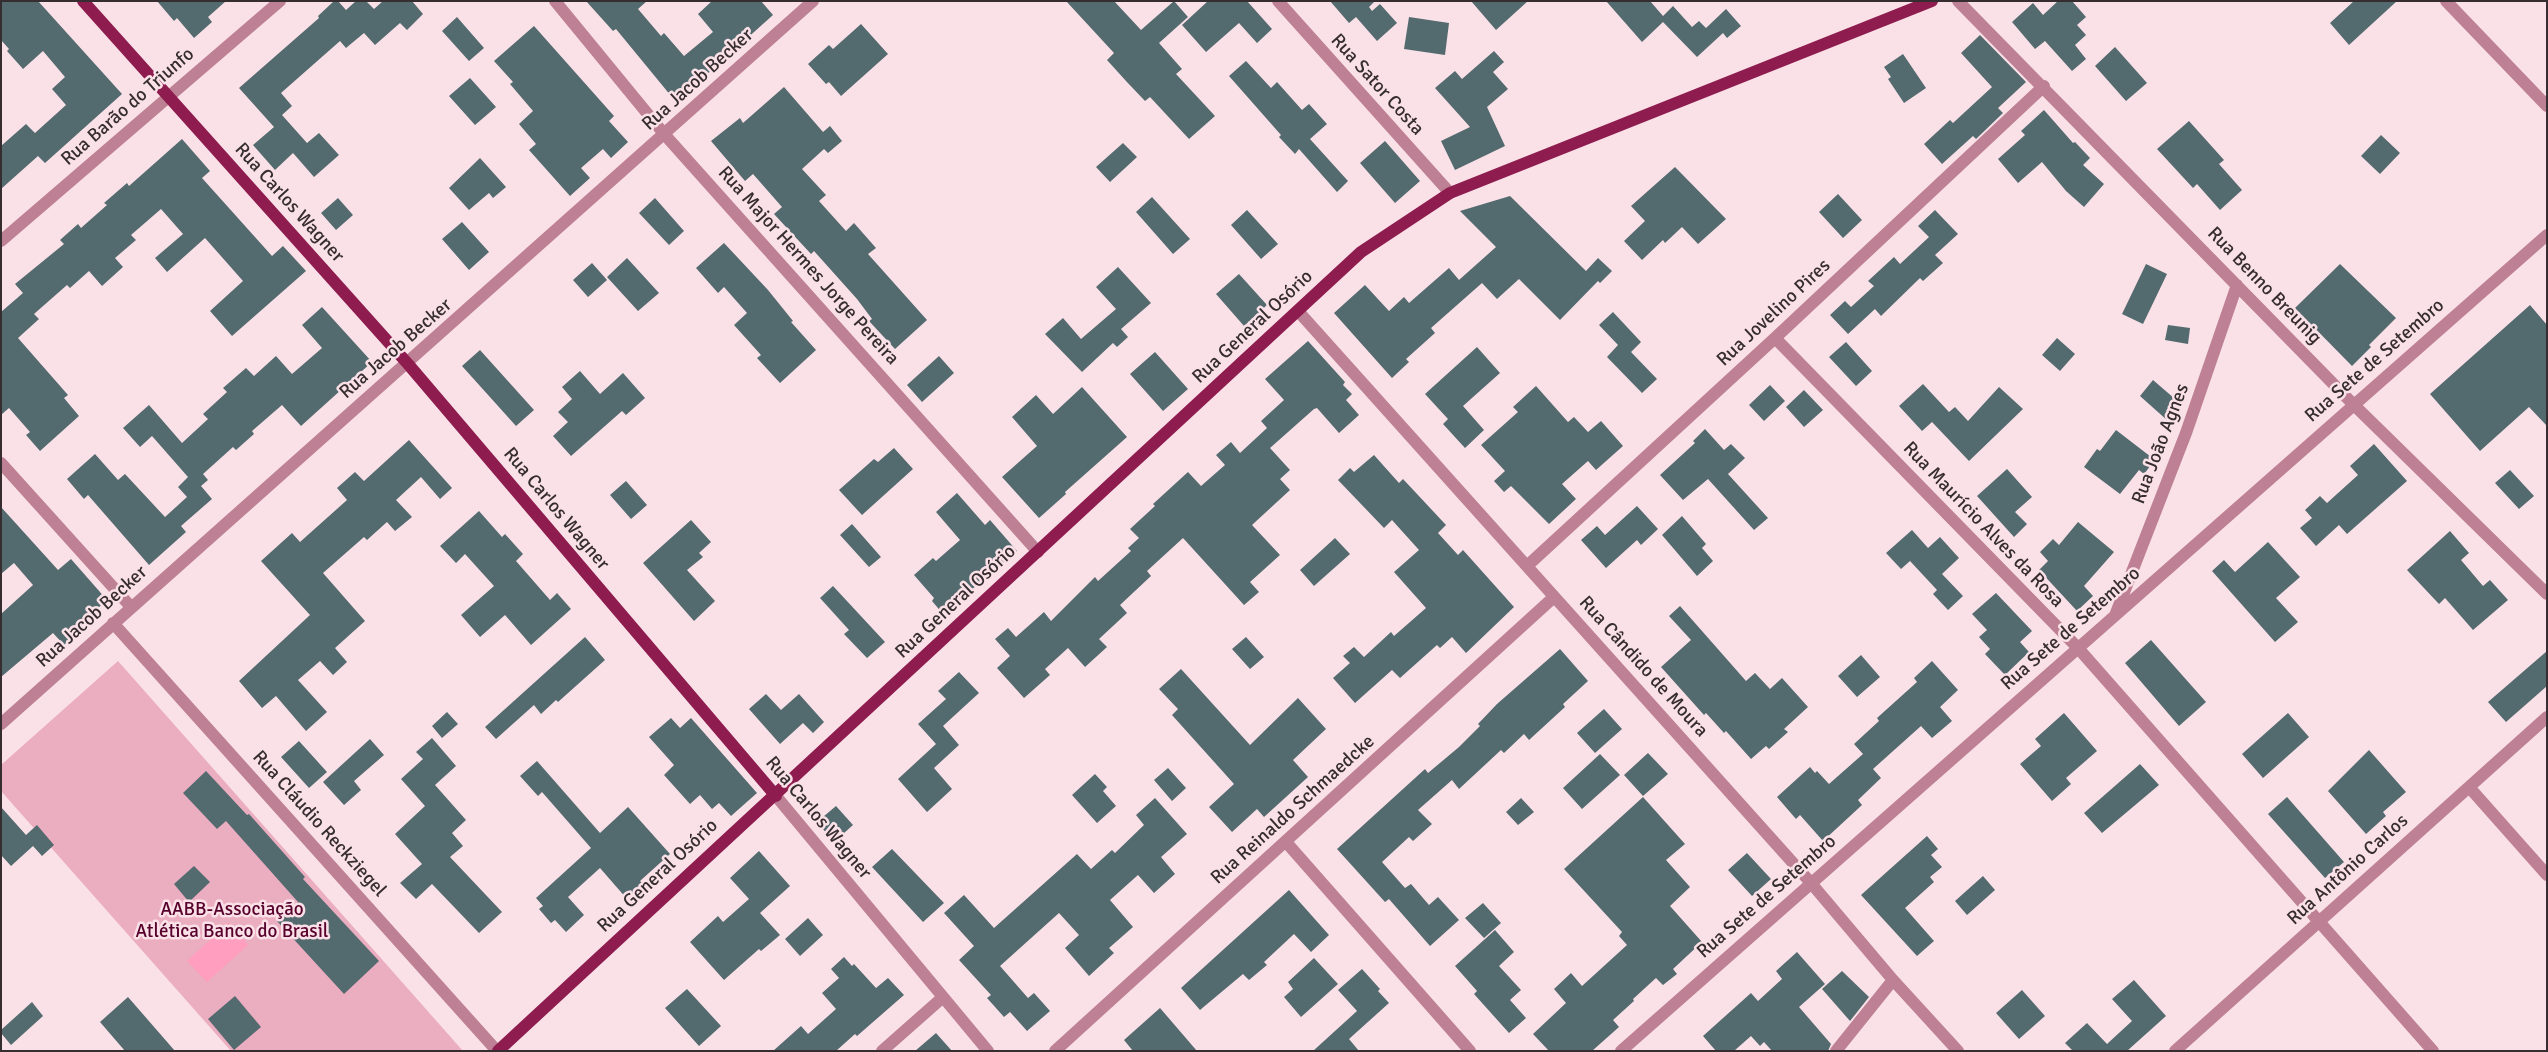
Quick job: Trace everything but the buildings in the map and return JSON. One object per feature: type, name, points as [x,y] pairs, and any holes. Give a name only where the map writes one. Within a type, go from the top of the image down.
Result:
[{"type":"main road","name":"Rua Carlos Wagner","points":[[83,1],[408,364],[776,796]]},
{"type":"main road","name":"Rua General Osório","points":[[497,1051],[731,834],[776,796],[1361,252],[1450,193],[1932,1]]},
{"type":"street","name":"Rua Barão do Triunfo","points":[[1,241],[280,1]]},
{"type":"street","name":"Rua Major Hermes Jorge Pereira","points":[[555,1],[665,135],[1038,552]]},
{"type":"street","name":"Rua Jacob Becker","points":[[1,724],[814,1]]},
{"type":"street","name":"Rua Sator Costa","points":[[1278,1],[1450,193]]},
{"type":"street","name":"Rua Benno Breunig","points":[[1958,1],[2044,86],[2354,405],[2547,594]]},
{"type":"street","points":[[2446,1],[2547,106]]},
{"type":"street","name":"Rua Jovelino Pires","points":[[1527,566],[1775,338],[2044,86]]},
{"type":"street","name":"Rua Sete de Setembro","points":[[1621,1051],[2547,235]]},
{"type":"street","name":"Rua João Agnes","points":[[2115,615],[2186,433],[2237,285]]},
{"type":"street","name":"Rua Cândido de Moura","points":[[1298,311],[1812,883],[1893,980],[1958,1051]]},
{"type":"street","name":"Rua Maurício Alves da Rosa","points":[[1775,338],[2078,648],[2433,1051]]},
{"type":"street","points":[[1,463],[131,607]]},
{"type":"street","name":"Rua Reinaldo Schmaedcke","points":[[1056,1051],[1554,597]]},
{"type":"street","name":"Rua Cláudio Reckziegel","points":[[113,623],[497,1051]]},
{"type":"street","name":"Rua Antônio Carlos","points":[[2175,1051],[2547,717]]},
{"type":"street","points":[[2469,787],[2547,875]]},
{"type":"street","name":"Rua Carlos Wagner","points":[[776,796],[988,1051]]},
{"type":"street","points":[[1286,842],[1470,1051]]},
{"type":"street","points":[[1836,1051],[1893,980]]},
{"type":"street","points":[[882,1051],[942,998]]},
{"type":"green space","name":"AABB-Associação Atlética Banco do Brasil","points":[[118,661],[463,1051],[231,1051],[1,791],[1,765]]},
{"type":"shaded area","points":[[229,923],[248,945],[207,982],[187,961]]}]
